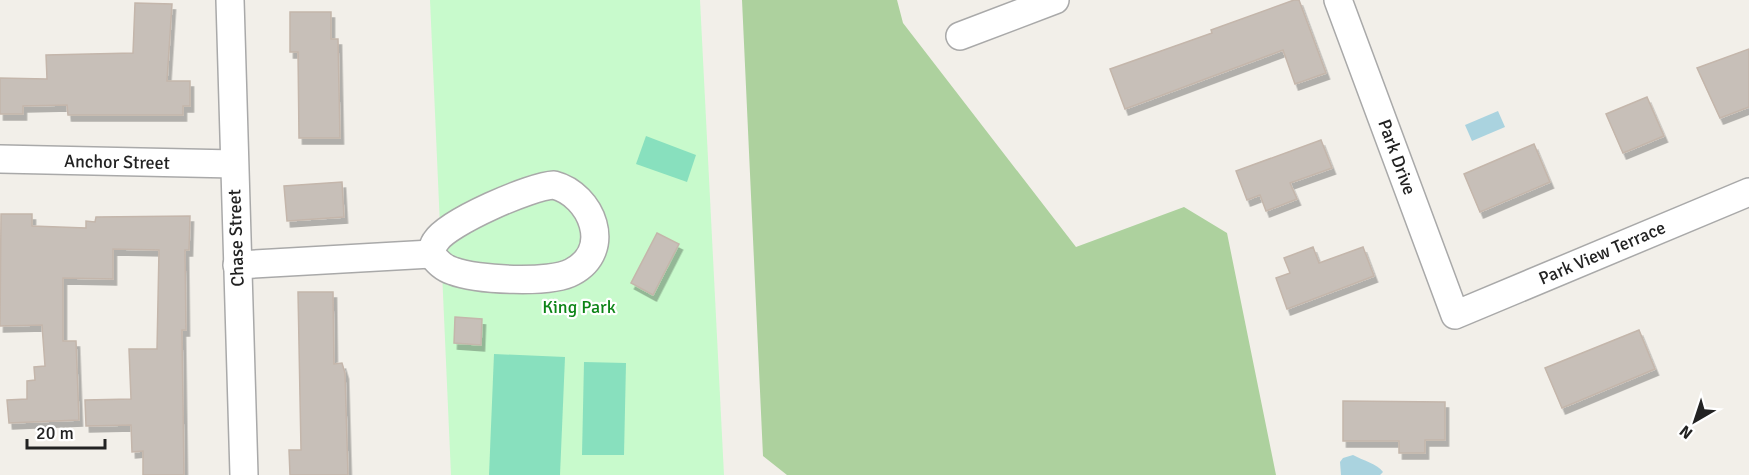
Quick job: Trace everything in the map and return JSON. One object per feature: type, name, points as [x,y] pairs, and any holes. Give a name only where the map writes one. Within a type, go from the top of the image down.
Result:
[{"type":"street","name":"Chase Street","points":[[230,0],[244,475]]},
{"type":"street","points":[[960,36],[1055,0]]},
{"type":"street","name":"Park Drive","points":[[1338,0],[1455,315]]},
{"type":"street","name":"Anchor Street","points":[[0,159],[234,164]]},
{"type":"street","points":[[554,185],[568,189],[582,200],[591,214],[594,244],[581,265],[564,276],[528,278],[454,272],[440,265],[431,255],[435,241],[447,231],[518,194],[542,186],[554,185]]},
{"type":"street","name":"Park View Terrace","points":[[1455,315],[1749,192]]},
{"type":"street","points":[[237,265],[431,255]]},
{"type":"green space","name":"King Park","points":[[430,0],[700,0],[724,475],[451,475]]},
{"type":"green space","points":[[742,0],[897,0],[903,23],[1076,247],[1184,207],[1227,233],[1276,475],[787,475],[763,456]]},
{"type":"green space","points":[[646,136],[696,155],[687,182],[636,164]]},
{"type":"green space","points":[[494,354],[565,357],[560,475],[489,475]]},
{"type":"green space","points":[[584,362],[626,363],[624,455],[582,455]]},
{"type":"water","points":[[1498,111],[1505,127],[1472,141],[1465,125]]},
{"type":"water","points":[[1353,455],[1374,464],[1383,472],[1380,475],[1341,475],[1340,462],[1343,458]]},
{"type":"building","points":[[1299,0],[1326,73],[1295,84],[1283,50],[1125,109],[1110,69],[1212,33],[1211,30]]},
{"type":"building","points":[[135,3],[172,4],[167,81],[190,81],[190,106],[183,106],[183,115],[68,115],[67,105],[23,106],[23,114],[0,114],[0,78],[47,79],[46,55],[133,53]]},
{"type":"building","points":[[290,12],[331,12],[331,39],[338,39],[340,138],[299,138],[298,52],[290,52]]},
{"type":"building","points":[[1749,49],[1749,107],[1720,118],[1697,68]]},
{"type":"building","points":[[1647,97],[1664,136],[1623,153],[1606,114]]},
{"type":"building","points":[[1321,140],[1332,168],[1290,183],[1297,199],[1266,211],[1260,195],[1247,200],[1236,171]]},
{"type":"building","points":[[1534,144],[1550,182],[1480,212],[1464,174]]},
{"type":"building","points":[[342,182],[344,217],[287,221],[284,186]]},
{"type":"building","points":[[1,214],[32,214],[32,226],[86,228],[86,221],[95,222],[96,217],[190,216],[189,250],[185,250],[186,330],[182,330],[184,475],[143,475],[143,451],[132,452],[131,425],[86,426],[85,400],[131,399],[129,349],[157,349],[159,250],[113,249],[113,279],[63,278],[63,341],[76,341],[79,420],[9,423],[7,400],[27,399],[27,381],[35,380],[34,367],[45,366],[42,325],[0,326]]},
{"type":"building","points":[[657,233],[679,244],[653,295],[631,283]]},
{"type":"building","points":[[1313,247],[1319,263],[1363,247],[1374,276],[1287,309],[1276,278],[1290,273],[1284,258]]},
{"type":"building","points":[[298,292],[333,292],[334,364],[342,363],[345,373],[348,475],[290,475],[289,450],[301,450]]},
{"type":"building","points":[[455,317],[482,319],[481,345],[454,343]]},
{"type":"building","points":[[1639,330],[1655,369],[1562,408],[1545,368]]},
{"type":"building","points":[[1343,401],[1445,402],[1445,440],[1425,440],[1425,453],[1399,453],[1399,441],[1343,441]]}]
